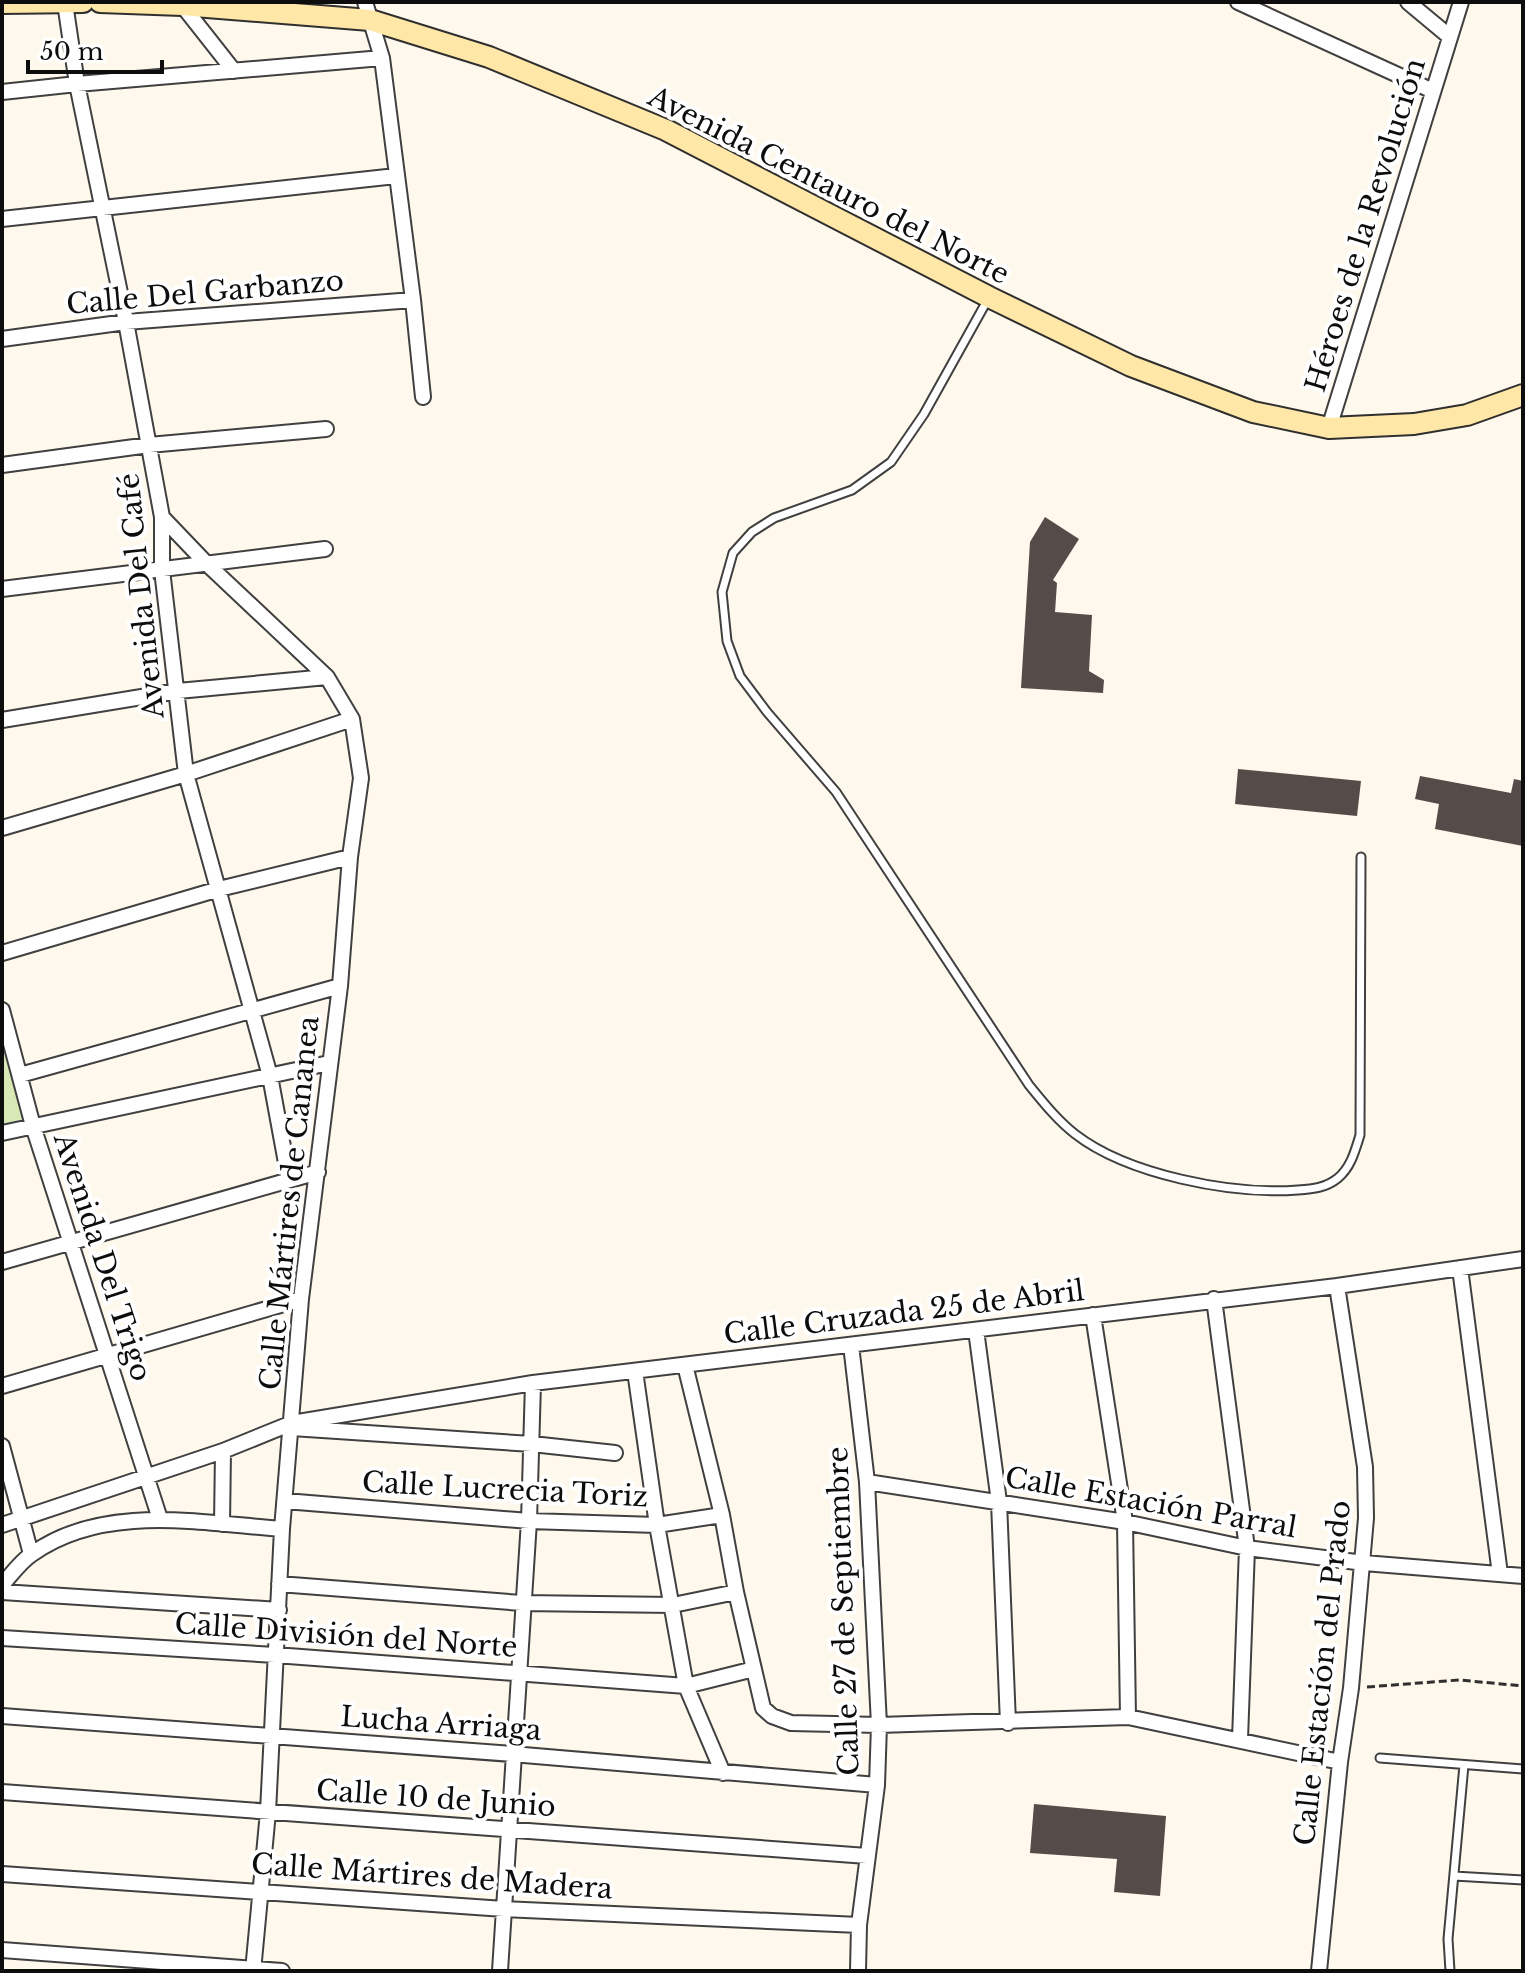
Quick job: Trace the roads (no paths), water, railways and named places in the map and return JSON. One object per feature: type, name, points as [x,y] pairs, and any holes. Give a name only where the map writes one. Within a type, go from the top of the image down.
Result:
[{"type":"main road","points":[[2,3],[83,2]]},
{"type":"main road","name":"Avenida Centauro del Norte","points":[[100,2],[368,11],[666,130],[989,297],[1131,366],[1253,412],[1329,428],[1414,424],[1467,415],[1523,395]]},
{"type":"street","points":[[1238,2],[1254,6],[1433,91]]},
{"type":"street","points":[[1408,2],[1450,37]]},
{"type":"street","name":"Héroes de la Revolución","points":[[1329,428],[1461,2]]},
{"type":"street","name":"Avenida Del Café","points":[[65,3],[77,84],[162,517],[162,570],[186,774],[270,1076],[289,1179]]},
{"type":"street","points":[[182,5],[234,71]]},
{"type":"street","points":[[368,11],[382,58],[423,397]]},
{"type":"street","points":[[2,92],[382,58]]},
{"type":"street","points":[[2,219],[396,176]]},
{"type":"street","name":"Calle Del Garbanzo","points":[[2,339],[126,322],[413,300]]},
{"type":"street","points":[[2,465],[149,445],[326,429]]},
{"type":"street","name":"Calle Mártires de Cananea","points":[[162,517],[327,677],[352,719],[361,778],[350,857],[340,986],[301,1299],[282,1529],[268,1812],[253,1970]]},
{"type":"street","points":[[2,589],[325,549]]},
{"type":"street","points":[[2,720],[178,691],[327,677]]},
{"type":"street","points":[[2,828],[186,774],[352,719]]},
{"type":"street","points":[[2,953],[219,889],[350,857]]},
{"type":"street","points":[[20,1075],[340,986]]},
{"type":"street","name":"Avenida Del Trigo","points":[[2,1010],[33,1126],[160,1519]]},
{"type":"street","points":[[2,1133],[329,1063]]},
{"type":"street","points":[[2,1262],[318,1172]]},
{"type":"street","name":"Calle Cruzada 25 de Abril","points":[[292,1426],[533,1383],[1337,1286],[1523,1259]]},
{"type":"street","points":[[1460,1268],[1500,1574]]},
{"type":"street","name":"Calle Estación del Prado","points":[[1319,1971],[1364,1563],[1366,1518],[1365,1467],[1337,1286]]},
{"type":"street","points":[[2,1386],[301,1299]]},
{"type":"street","points":[[1214,1299],[1247,1548],[1240,1739]]},
{"type":"street","points":[[1093,1315],[1125,1522],[1128,1717]]},
{"type":"street","points":[[976,1330],[999,1502],[1008,1723]]},
{"type":"street","name":"Calle 27 de Septiembre","points":[[851,1345],[867,1482],[879,1725],[877,1785],[859,1925],[858,1971]]},
{"type":"street","points":[[685,1365],[722,1515],[763,1708],[772,1716],[791,1723],[879,1725],[1128,1717],[1340,1762]]},
{"type":"street","points":[[635,1371],[657,1525],[686,1686],[723,1773]]},
{"type":"street","points":[[500,1971],[529,1521],[533,1383]]},
{"type":"street","points":[[2,1525],[292,1426],[615,1453]]},
{"type":"street","points":[[2,1446],[31,1554]]},
{"type":"street","points":[[222,1524],[223,1451]]},
{"type":"street","name":"Calle Estación Parral","points":[[867,1482],[1125,1522],[1247,1548],[1364,1563],[1523,1576]]},
{"type":"street","name":"Calle Lucrecia Toriz","points":[[285,1501],[529,1521],[657,1525],[722,1515]]},
{"type":"street","points":[[2,1585],[31,1554],[67,1536],[100,1527],[160,1519],[282,1529]]},
{"type":"street","points":[[279,1584],[522,1603],[673,1605],[736,1592]]},
{"type":"street","points":[[2,1592],[279,1610]]},
{"type":"street","name":"Calle División del Norte","points":[[2,1638],[686,1686],[754,1669]]},
{"type":"street","name":"Lucha Arriaga","points":[[2,1716],[877,1785]]},
{"type":"street","name":"Calle 10 de Junio","points":[[2,1792],[867,1856]]},
{"type":"street","name":"Calle Mártires de Madera","points":[[2,1874],[504,1909],[859,1925]]},
{"type":"street","points":[[2,1950],[282,1971]]},
{"type":"lane","points":[[989,297],[924,414],[891,462],[852,490],[774,518],[752,532],[733,553],[722,592],[727,641],[740,676],[836,792],[1029,1085],[1052,1113],[1076,1135],[1103,1151],[1197,1184],[1265,1193],[1320,1188],[1338,1179],[1352,1161],[1360,1135],[1361,857]]},
{"type":"lane","points":[[1380,1758],[1523,1769]]},
{"type":"lane","points":[[1450,1971],[1448,1939],[1464,1765]]},
{"type":"lane","points":[[1454,1876],[1523,1880]]}]
